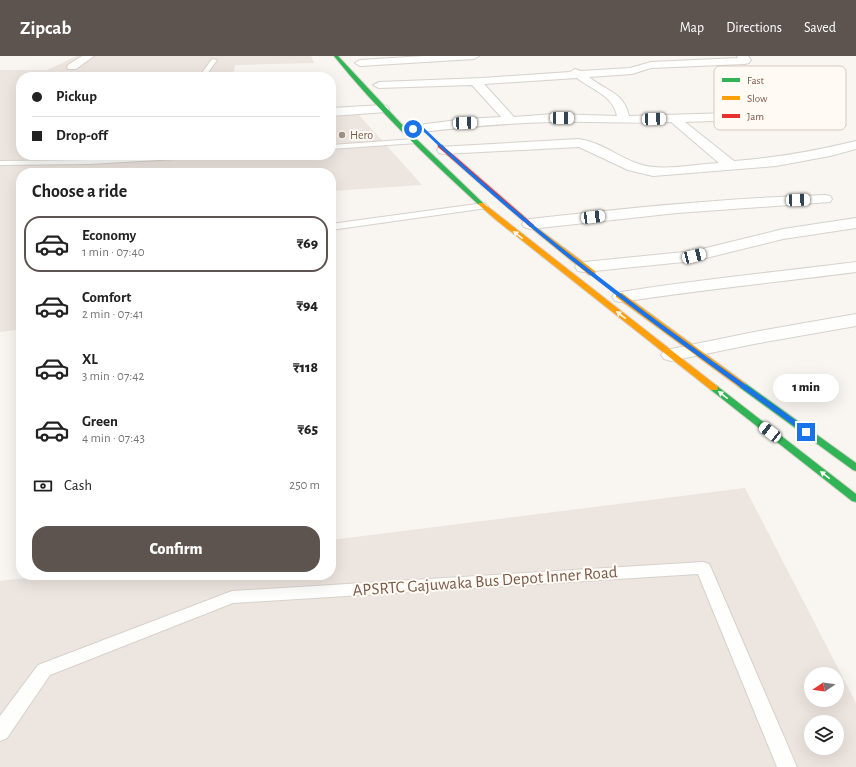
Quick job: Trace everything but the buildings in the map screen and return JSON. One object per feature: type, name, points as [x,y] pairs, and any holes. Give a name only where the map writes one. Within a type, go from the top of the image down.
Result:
[{"type":"main road","points":[[336,56],[383,109],[414,141],[484,206],[531,245],[856,500]]},
{"type":"main road","points":[[357,60],[390,96]]},
{"type":"main road","points":[[353,76],[372,78]]},
{"type":"main road","points":[[404,130],[419,125],[444,150],[530,224],[590,272]]},
{"type":"main road","points":[[531,245],[549,239]]},
{"type":"main road","points":[[615,292],[856,468]]},
{"type":"main road","points":[[844,490],[856,486]]},
{"type":"street","points":[[72,67],[89,56]]},
{"type":"street","points":[[357,60],[474,56]]},
{"type":"street","points":[[372,78],[475,81],[632,71],[651,65],[745,61],[746,60],[742,56]]},
{"type":"street","points":[[636,59],[659,58]]},
{"type":"street","points":[[569,62],[579,74],[590,83],[616,98],[622,106],[624,120]]},
{"type":"street","points":[[475,81],[511,121]]},
{"type":"street","points":[[336,112],[383,109]]},
{"type":"street","points":[[419,125],[553,118],[624,120],[714,117]]},
{"type":"street","points":[[673,118],[731,166]]},
{"type":"street","points":[[444,150],[580,142],[640,170],[664,171],[776,162],[830,152],[856,145]]},
{"type":"street","points":[[530,224],[753,201],[825,199]]},
{"type":"street","points":[[590,272],[694,256],[783,234],[856,223]]},
{"type":"street","points":[[615,292],[737,282],[856,267]]},
{"type":"street","points":[[671,355],[754,338],[856,320]]},
{"type":"lane","points":[[206,72],[214,60]]},
{"type":"lane","points":[[336,147],[414,141]]},
{"type":"lane","points":[[0,163],[89,162],[112,160]]},
{"type":"lane","points":[[336,226],[484,206]]},
{"type":"lane","name":"APSRTC Gajuwaka Bus Depot Inner Road","points":[[0,732],[44,670],[232,597],[703,568],[787,767]]},
{"type":"shaded area","points":[[77,56],[311,56],[314,63],[235,65],[234,72],[16,72],[16,160],[336,160],[336,116],[358,114],[422,185],[336,191],[336,168],[16,168],[16,330],[0,332],[0,70],[47,70]]},
{"type":"shaded area","points":[[745,488],[837,667],[804,667],[804,707],[844,707],[844,680],[856,703],[856,767],[0,767],[0,581],[16,579],[336,580],[336,539]]},
{"type":"traffic: fast","points":[[336,56],[370,95],[406,132],[481,204]]},
{"type":"traffic: fast","points":[[742,385],[856,468]]},
{"type":"traffic: fast","points":[[714,388],[856,499]]},
{"type":"traffic: slow","points":[[481,204],[714,388]]},
{"type":"traffic: slow","points":[[532,226],[592,273]]},
{"type":"traffic: slow","points":[[619,295],[742,385]]},
{"type":"traffic: jam","points":[[440,146],[532,226]]},
{"type":"place","name":"Hero","points":[[342,135]]},
{"type":"route","points":[[413,129],[422,128],[444,150],[530,224],[630,304],[806,432]]}]
